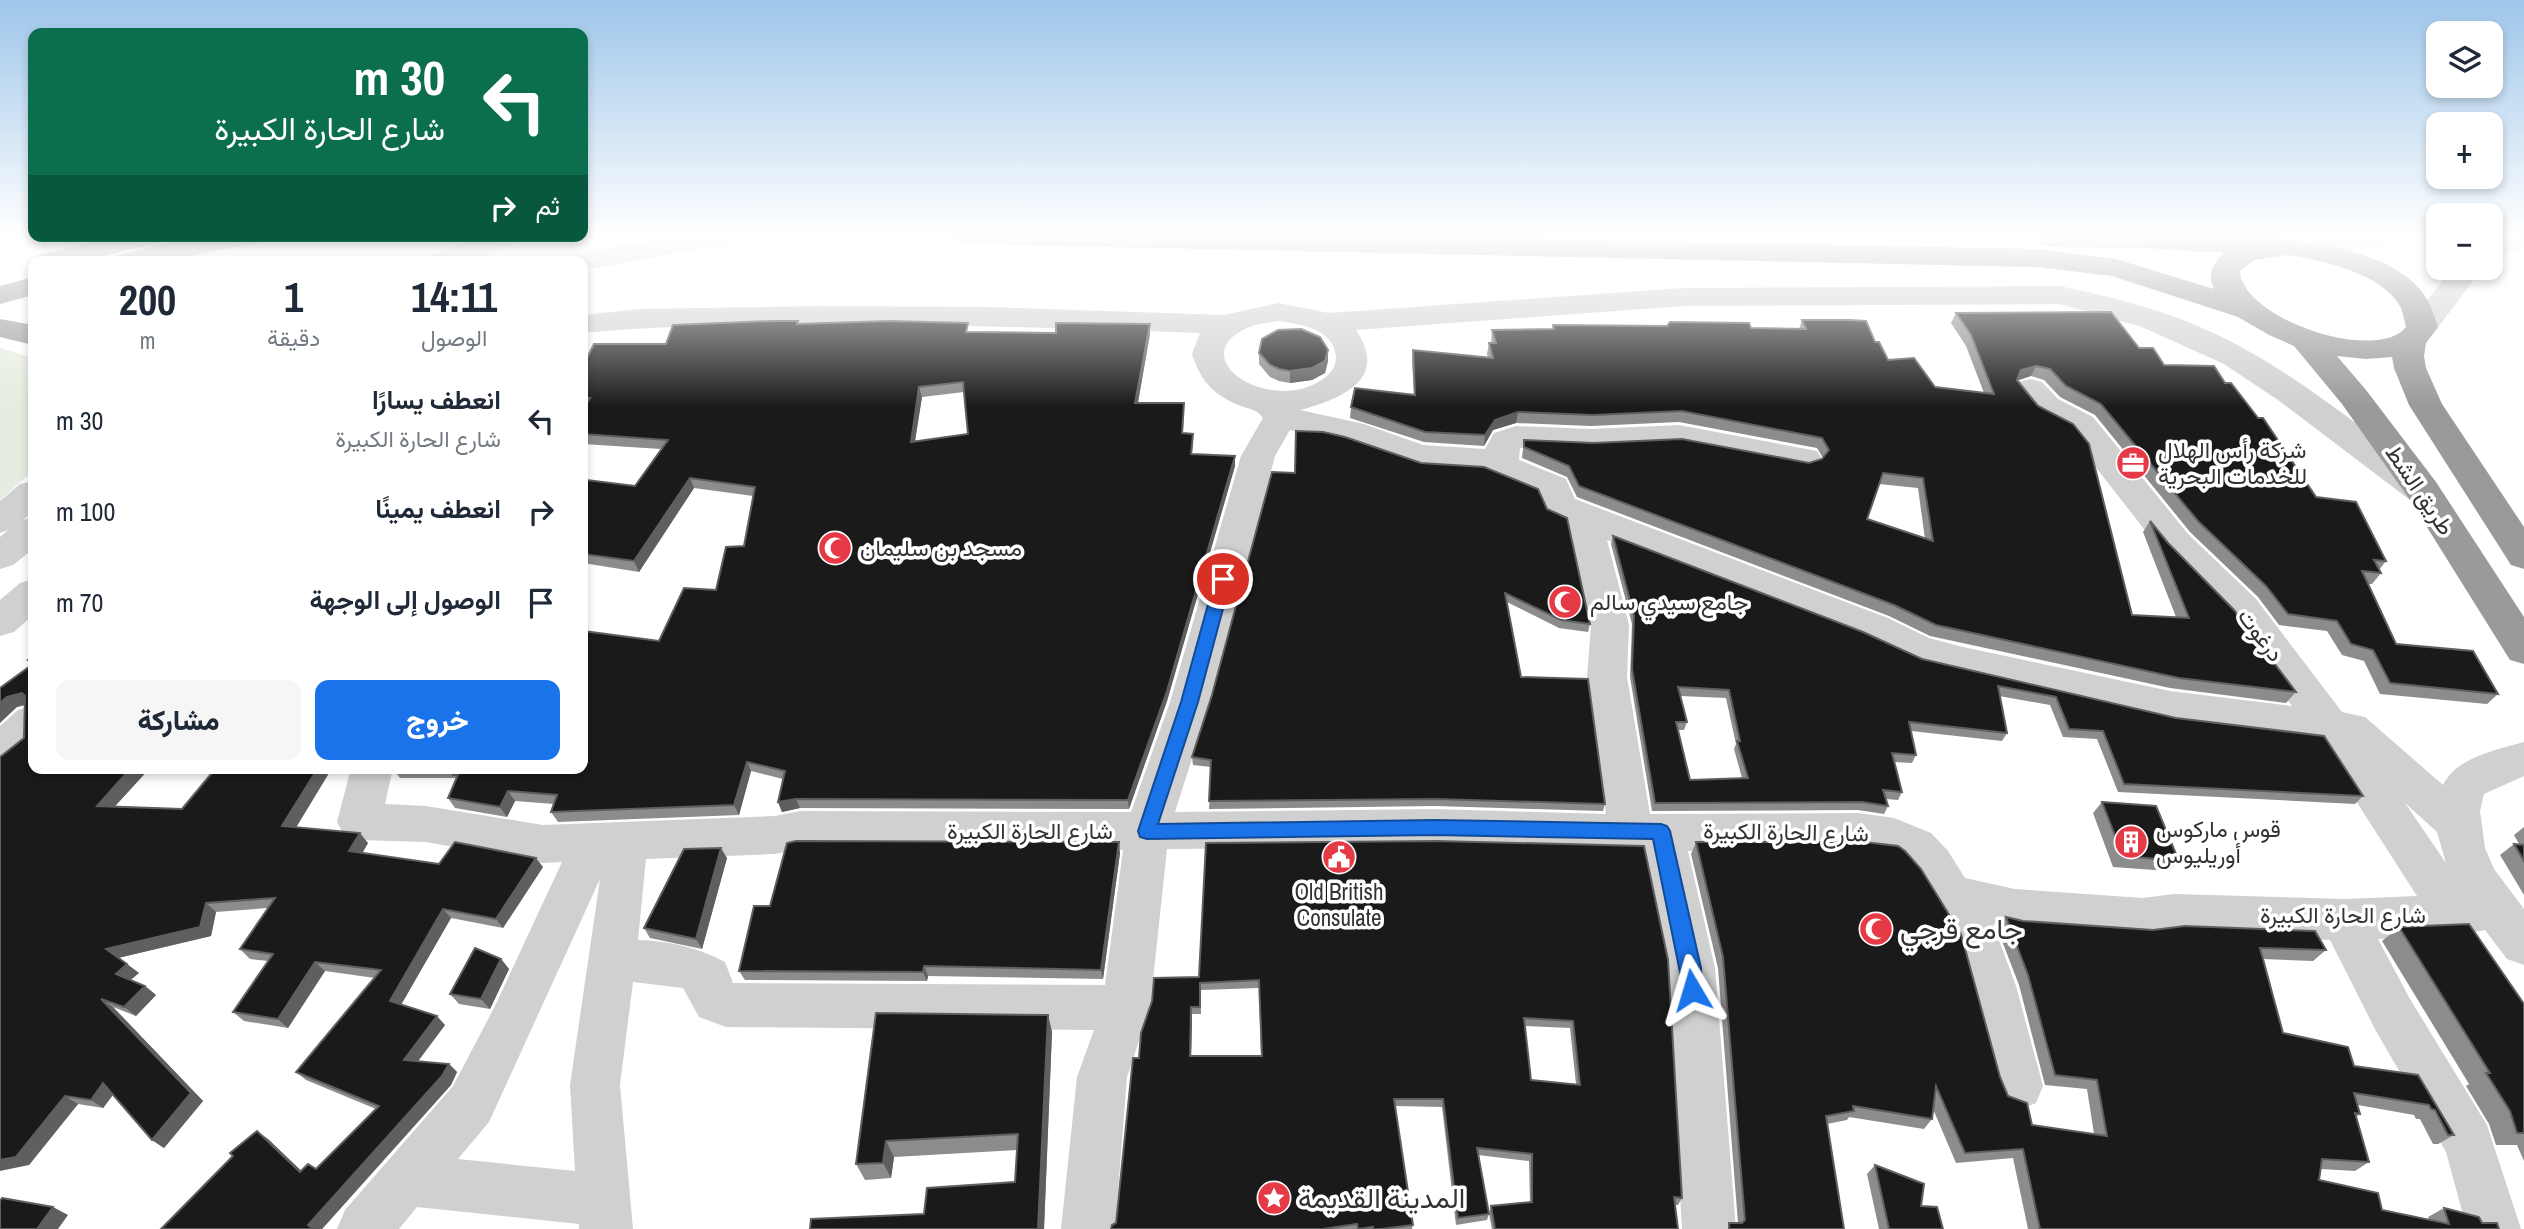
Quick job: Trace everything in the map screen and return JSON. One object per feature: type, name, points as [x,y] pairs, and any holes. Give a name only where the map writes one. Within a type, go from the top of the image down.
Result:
[{"type":"highway","points":[[2193,292],[2249,310]]},
{"type":"highway","points":[[2232,292],[2249,310],[2275,326],[2305,339],[2337,347],[2368,350],[2394,347],[2416,334]]},
{"type":"highway","points":[[2405,292],[2421,312],[2408,355],[2410,368],[2426,405],[2524,556]]},
{"type":"highway","points":[[0,328],[28,334]]},
{"type":"highway","name":"طريق الشط","points":[[2305,339],[2354,397],[2423,491],[2524,649]]},
{"type":"street","points":[[2416,334],[2449,292]]},
{"type":"street","points":[[1326,323],[1683,297],[2060,295],[2100,303],[2142,316],[2209,343],[2277,384],[2423,491]]},
{"type":"street","points":[[1088,1229],[1101,1077],[1126,1008],[1147,831],[1190,702],[1258,456],[1274,409],[1292,401],[1315,397],[1334,387],[1347,375],[1352,361],[1351,350],[1338,330],[1326,323],[1303,315],[1278,312],[1251,316],[1228,325],[1217,334],[1209,347],[1207,361],[1213,375],[1245,397],[1274,409],[1420,456],[1485,461],[1501,466],[1554,488],[1559,506],[1874,628],[1918,650],[2170,707],[2350,729],[2457,823]]},
{"type":"street","points":[[588,323],[639,318],[835,315],[988,316],[1228,325]]},
{"type":"street","name":"درغوت","points":[[2030,389],[2046,407],[2081,425],[2175,543],[2242,608],[2330,726],[2476,911]]},
{"type":"street","points":[[1501,466],[1502,450],[1506,441],[1516,437],[1604,440],[1679,436],[1805,459]]},
{"type":"street","points":[[0,520],[28,497]]},
{"type":"street","points":[[1584,517],[1594,568],[1610,625],[1607,677],[1626,808],[1647,832],[1691,968],[1709,1229]]},
{"type":"street","points":[[0,556],[28,534]]},
{"type":"street","points":[[0,622],[28,597]]},
{"type":"street","points":[[0,750],[28,726]]},
{"type":"street","points":[[2524,759],[2469,782],[2459,794],[2457,823],[2462,850],[2470,869],[2476,911],[2524,944]]},
{"type":"street","name":"شارع الحارة الكبيرة","points":[[371,774],[359,822],[426,824],[542,844],[775,835],[800,830],[1435,828],[1882,833],[1907,839],[1927,856],[1951,895],[2015,909],[2120,916],[2248,915],[2344,920],[2476,911]]},
{"type":"street","points":[[408,1180],[604,1214],[595,1085],[622,883],[610,841]]},
{"type":"street","points":[[364,1229],[471,1104],[610,841]]},
{"type":"street","points":[[1951,895],[1976,938],[1992,986],[2018,1086]]},
{"type":"street","points":[[2344,920],[2393,1015],[2469,1143],[2494,1229]]},
{"type":"street","points":[[610,960],[681,965],[701,972],[708,977],[711,998],[726,1005],[1126,1008]]},
{"type":"shaded area","points":[[0,348],[28,356],[28,475],[0,500]]},
{"type":"building","points":[[2111,312],[2139,348],[2153,348],[2164,365],[2214,366],[2225,383],[2231,383],[2258,418],[2263,418],[2316,497],[2356,502],[2386,561],[2374,560],[2381,573],[2362,571],[2396,644],[2473,651],[2498,694],[2390,683],[2373,650],[2351,644],[2337,621],[2288,614],[2266,586],[2198,521],[2101,404],[2066,386],[2050,369],[2036,366],[2021,370],[2017,380],[2038,406],[2073,424],[2089,444],[2132,615],[2189,618],[2150,521],[2234,610],[2296,692],[2179,678],[1936,625],[1894,605],[1579,486],[1569,466],[1524,447],[1524,440],[1594,443],[1682,439],[1809,463],[1822,459],[1829,450],[1822,438],[1682,411],[1593,415],[1518,412],[1495,420],[1485,435],[1425,432],[1351,407],[1355,388],[1415,395],[1413,350],[1493,358],[1489,343],[1496,343],[1492,330],[1554,329],[1553,325],[1667,326],[1670,322],[1749,323],[1751,328],[1806,329],[1802,320],[1866,321],[1875,342],[1879,342],[1888,360],[1914,358],[1935,387],[1994,394],[1971,335],[1956,313]],"holes":[[[1883,473],[1923,478],[1933,541],[1867,519]]]},
{"type":"building","points":[[772,321],[798,321],[797,324],[889,321],[968,323],[966,332],[1056,333],[1056,323],[1150,324],[1135,403],[1184,403],[1182,433],[1193,434],[1191,454],[1235,456],[1167,691],[1128,800],[796,799],[778,802],[785,771],[747,762],[734,805],[551,812],[557,795],[508,791],[500,807],[448,798],[458,775],[453,775],[588,774],[588,632],[659,641],[684,588],[716,590],[726,547],[744,546],[755,487],[690,478],[634,561],[588,555],[588,480],[635,486],[668,440],[588,434],[588,356],[594,344],[666,344],[673,325]],"holes":[[[963,382],[968,434],[911,442],[919,387]]]},
{"type":"building","points":[[1301,329],[1320,337],[1328,350],[1325,361],[1312,368],[1290,371],[1270,365],[1259,353],[1262,339],[1278,330]]},
{"type":"building","points":[[1296,431],[1323,432],[1345,437],[1421,463],[1484,467],[1538,489],[1547,509],[1567,518],[1590,624],[1561,620],[1505,593],[1521,677],[1588,679],[1605,804],[1436,799],[1209,801],[1211,760],[1192,757],[1212,695],[1272,472],[1295,473]]},
{"type":"building","points":[[1613,536],[1863,632],[1922,659],[2176,718],[2324,736],[2363,796],[2124,784],[2103,731],[2069,729],[2056,697],[1998,686],[2007,733],[1909,722],[1916,755],[1892,753],[1902,792],[1883,790],[1888,806],[1862,802],[1655,803],[1632,669],[1634,616]],"holes":[[[1678,687],[1729,690],[1740,741],[1737,741],[1748,778],[1690,780],[1676,722],[1687,722]]]},
{"type":"building","points":[[28,668],[28,774],[126,774],[97,806],[182,809],[211,774],[314,774],[282,826],[360,833],[349,851],[439,864],[455,842],[536,858],[496,919],[443,909],[390,1001],[437,1016],[404,1060],[449,1064],[442,1076],[308,1225],[314,1229],[161,1229],[233,1156],[230,1153],[257,1131],[300,1172],[308,1164],[316,1169],[379,1106],[296,1072],[381,970],[315,962],[278,1019],[233,1012],[273,954],[240,949],[275,898],[206,903],[200,927],[106,949],[127,964],[116,974],[145,986],[124,1007],[101,999],[191,1093],[152,1140],[103,1083],[91,1100],[65,1096],[16,1157],[0,1160],[0,757],[24,738],[25,696],[22,693],[7,697],[0,703],[0,688]]},
{"type":"building","points":[[2102,802],[2156,806],[2179,861],[2123,856]]},
{"type":"building","points":[[1436,841],[1644,846],[1668,960],[1682,1198],[1674,1197],[1678,1229],[1495,1229],[1491,1206],[1532,1202],[1532,1154],[1477,1148],[1489,1214],[1458,1218],[1443,1099],[1394,1099],[1413,1225],[1381,1229],[1358,1229],[1357,1224],[1323,1229],[1111,1229],[1116,1223],[1133,1058],[1139,1058],[1141,1033],[1152,1001],[1154,978],[1199,977],[1206,843]],"holes":[[[1259,980],[1262,1056],[1190,1056],[1191,1007],[1200,1007],[1200,983]],[[1524,1018],[1573,1021],[1580,1085],[1531,1080]]]},
{"type":"building","points":[[1119,842],[1101,970],[924,966],[923,972],[739,971],[754,906],[770,906],[787,843]]},
{"type":"building","points":[[1696,842],[1864,842],[1898,846],[1905,851],[1921,869],[1961,934],[2000,1077],[2008,1096],[2027,1103],[2032,1125],[2107,1136],[2097,1080],[2055,1075],[2028,975],[2006,917],[2023,921],[2153,930],[2185,926],[2315,931],[2326,950],[2260,948],[2283,1033],[2348,1047],[2354,1066],[2418,1075],[2454,1135],[2448,1135],[2435,1110],[2429,1105],[2354,1093],[2360,1114],[2355,1113],[2369,1162],[2322,1159],[2319,1180],[2378,1193],[2382,1210],[2449,1224],[2444,1208],[2479,1217],[2482,1223],[2497,1223],[2499,1229],[2040,1229],[2023,1149],[1965,1153],[1936,1086],[1932,1119],[1853,1106],[1854,1111],[1826,1116],[1844,1229],[1729,1229],[1729,1223],[1742,1223],[1745,1220],[1723,957]]},
{"type":"building","points":[[2514,844],[2524,845],[2524,861]]},
{"type":"building","points":[[721,848],[696,939],[644,928],[684,849]]},
{"type":"building","points":[[2469,924],[2524,1004],[2524,1133],[2517,1133],[2510,1111],[2486,1073],[2490,1073],[2399,927]]},
{"type":"building","points":[[475,948],[501,959],[481,999],[450,994]]},
{"type":"building","points":[[876,1013],[1048,1015],[1038,1229],[810,1229],[811,1219],[924,1214],[927,1188],[1015,1182],[1018,1134],[886,1141],[883,1163],[856,1164]]},
{"type":"building","points":[[1875,1165],[1924,1184],[1921,1206],[1937,1207],[1943,1229],[1889,1229]]},
{"type":"building","points":[[2,1198],[53,1207],[37,1229],[0,1229]]},
{"type":"place","name":"شركة رأس الهلال للخدمات البحرية","points":[[2133,463]]},
{"type":"place","name":"مسجد بن سليمان","points":[[835,548]]},
{"type":"place","name":"جامع سيدي سالم","points":[[1565,602]]},
{"type":"place","name":"قوس ماركوس أوريليوس","points":[[2131,842]]},
{"type":"place","name":"Old British Consulate","points":[[1339,857]]},
{"type":"place","name":"جامع قرجي","points":[[1876,929]]},
{"type":"place","name":"المدينة القديمة","points":[[1274,1198]]},
{"type":"route","points":[[1223,579],[1190,702],[1147,831],[1435,828],[1633,833],[1661,831],[1691,968],[1692,990]]}]
